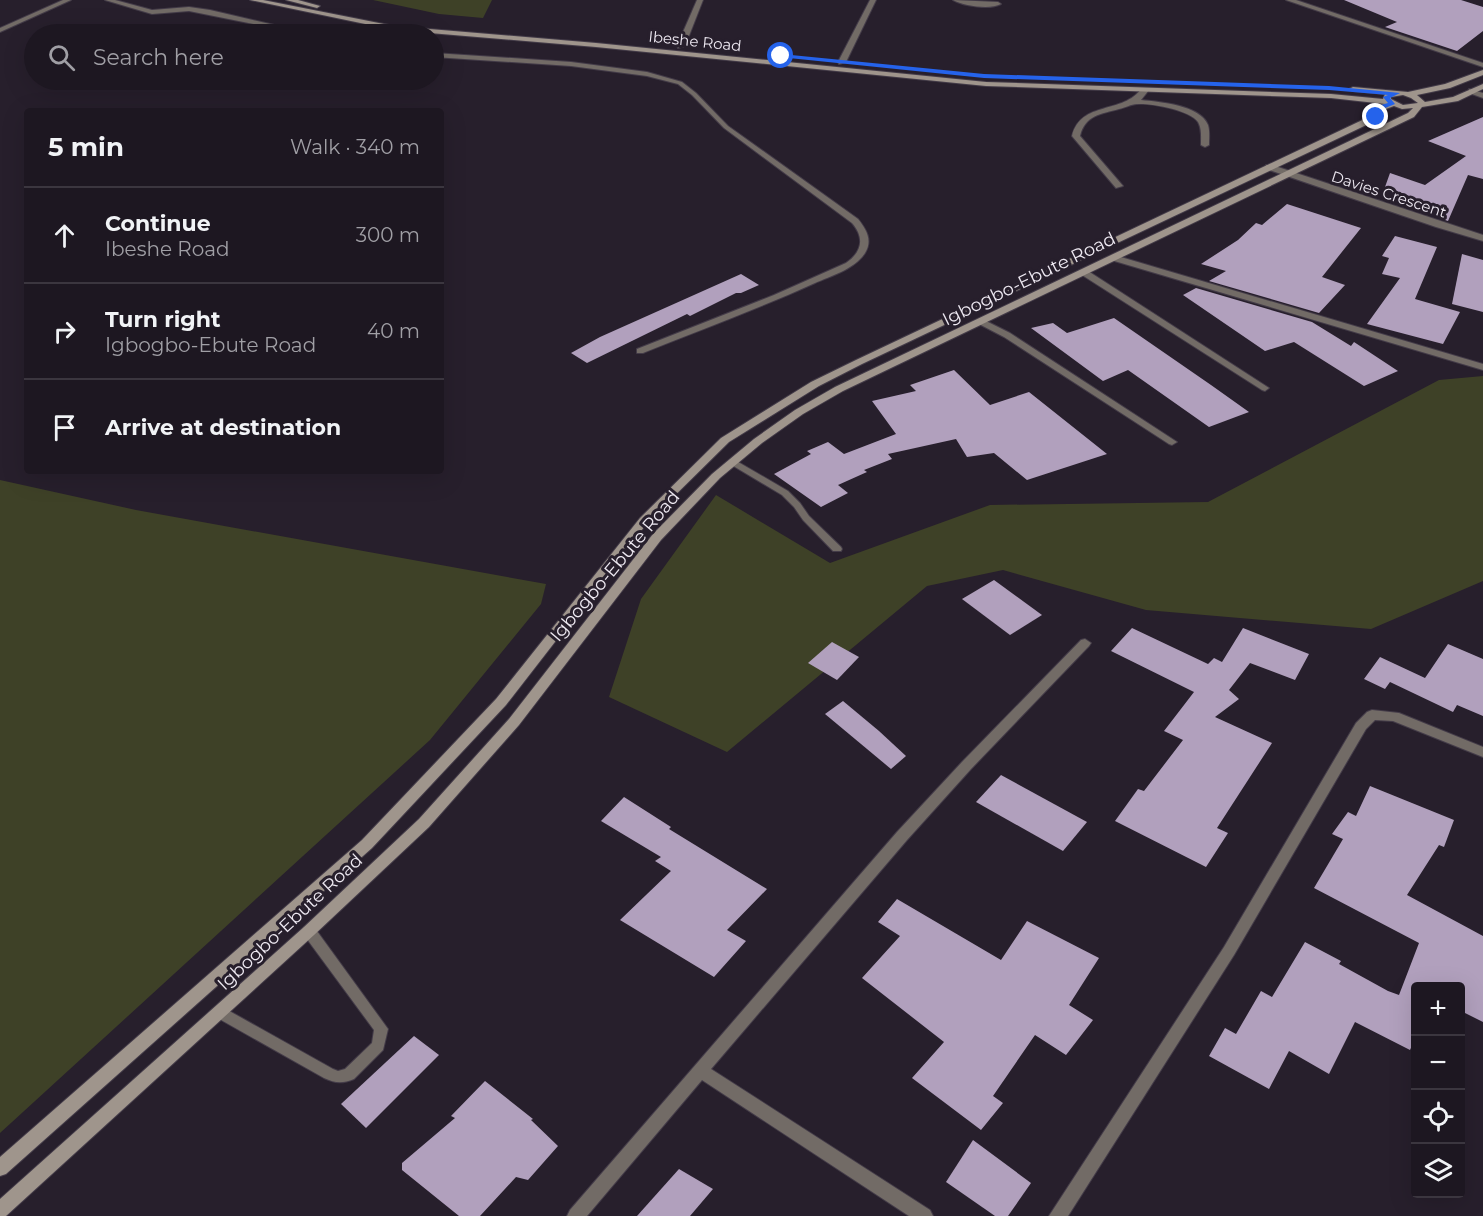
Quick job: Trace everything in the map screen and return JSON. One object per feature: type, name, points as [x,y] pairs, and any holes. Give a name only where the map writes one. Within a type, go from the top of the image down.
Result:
[{"type":"main road","name":"Ibeshe Road","points":[[253,0],[375,24]]},
{"type":"main road","name":"Ibeshe Road","points":[[289,0],[342,12],[424,24]]},
{"type":"main road","name":"Ibeshe Road","points":[[444,26],[602,37],[842,63],[1018,78],[1329,88],[1392,100]]},
{"type":"main road","name":"Ibeshe Road","points":[[444,33],[596,45],[986,84],[1392,100]]},
{"type":"main road","points":[[1392,100],[1409,94],[1442,89],[1483,72]]},
{"type":"main road","points":[[1392,100],[1402,107],[1420,106],[1455,99],[1483,86]]},
{"type":"main road","points":[[1409,94],[1419,98],[1422,103],[1420,106]]},
{"type":"main road","name":"Igbogbo-Ebute Road","points":[[0,1168],[367,844],[501,702],[644,520],[725,441],[815,384],[1376,117],[1392,100]]},
{"type":"main road","name":"Igbogbo-Ebute Road","points":[[0,1210],[309,931],[424,823],[514,722],[657,537],[716,476],[733,462],[800,412],[839,389],[1411,115],[1420,106]]},
{"type":"street","points":[[681,45],[700,0]]},
{"type":"street","points":[[842,63],[873,0]]},
{"type":"street","points":[[956,0],[979,4],[998,4]]},
{"type":"street","points":[[1289,0],[1483,65]]},
{"type":"street","points":[[1119,186],[1076,136],[1076,129],[1079,123],[1090,116],[1139,99],[1145,90]]},
{"type":"street","points":[[1472,91],[1483,96]]},
{"type":"street","points":[[1134,101],[1175,108],[1198,117],[1204,127],[1205,145]]},
{"type":"street","name":"Davies Crescent","points":[[1269,167],[1483,238]]},
{"type":"street","points":[[1114,258],[1483,367]]},
{"type":"street","points":[[576,1216],[755,1005],[950,784],[1085,643]]},
{"type":"street","points":[[1059,1216],[1229,951],[1361,726],[1372,716],[1394,716],[1483,752]]},
{"type":"street","points":[[701,1071],[924,1216]]},
{"type":"lane","points":[[0,30],[68,0]]},
{"type":"lane","points":[[108,0],[152,12],[189,9],[265,24]]},
{"type":"lane","points":[[444,56],[578,64],[647,74],[680,83],[726,127],[855,221],[862,229],[865,244],[860,254],[845,266],[794,290],[640,351]]},
{"type":"lane","points":[[1085,273],[1265,387]]},
{"type":"lane","points":[[982,322],[1007,335],[1172,442]]},
{"type":"lane","points":[[733,462],[785,493],[837,549]]},
{"type":"lane","points":[[219,1012],[329,1074],[338,1077],[349,1075],[378,1046],[381,1029],[309,931]]},
{"type":"green space","points":[[373,0],[492,0],[483,18],[439,14]]},
{"type":"green space","points":[[1483,376],[1483,581],[1371,629],[1146,610],[1003,570],[927,586],[727,752],[609,697],[641,599],[716,495],[830,563],[990,505],[1208,502],[1439,380]]},
{"type":"green space","points":[[0,480],[136,510],[546,584],[541,604],[430,740],[0,1133]]},
{"type":"building","points":[[1344,0],[1461,0],[1483,7],[1483,31],[1457,51],[1385,27],[1397,22]]},
{"type":"building","points":[[1483,117],[1483,179],[1468,175],[1448,221],[1402,205],[1412,197],[1385,187],[1390,173],[1425,185],[1466,156],[1428,141]]},
{"type":"building","points":[[1287,204],[1361,228],[1322,277],[1345,285],[1319,313],[1209,281],[1226,271],[1201,264],[1238,240],[1256,223],[1262,225]]},
{"type":"building","points":[[1395,236],[1437,247],[1415,299],[1460,312],[1443,344],[1367,324],[1400,278],[1382,274],[1389,258],[1382,256]]},
{"type":"building","points":[[1462,254],[1483,260],[1483,312],[1452,304]]},
{"type":"building","points":[[741,274],[759,285],[736,293],[690,316],[687,314],[587,363],[571,353],[600,337]]},
{"type":"building","points":[[1196,288],[1312,322],[1351,346],[1354,342],[1398,371],[1364,386],[1294,342],[1265,351],[1183,295]]},
{"type":"building","points":[[1114,318],[1249,412],[1209,427],[1128,370],[1103,381],[1031,328],[1053,323],[1067,333]]},
{"type":"building","points":[[954,370],[990,405],[1029,392],[1107,454],[1027,480],[994,453],[967,457],[956,439],[888,454],[892,459],[864,470],[867,472],[838,485],[848,493],[821,507],[774,474],[811,454],[807,451],[828,442],[844,454],[896,434],[872,401],[916,391],[910,385]]},
{"type":"building","points":[[994,580],[1042,615],[1010,635],[962,599]]},
{"type":"building","points":[[1132,628],[1208,664],[1214,658],[1222,662],[1243,628],[1309,654],[1295,680],[1250,663],[1229,690],[1239,699],[1215,717],[1272,743],[1217,828],[1228,833],[1206,867],[1115,821],[1138,789],[1144,791],[1183,740],[1164,731],[1194,692],[1111,651]]},
{"type":"building","points":[[832,642],[859,657],[837,680],[808,663]]},
{"type":"building","points":[[1448,644],[1483,659],[1483,716],[1457,705],[1453,712],[1390,682],[1385,689],[1364,679],[1380,657],[1425,678]]},
{"type":"building","points":[[843,701],[906,756],[891,769],[825,714]]},
{"type":"building","points":[[1001,775],[1087,822],[1063,851],[976,802]]},
{"type":"building","points":[[1370,786],[1454,820],[1444,847],[1439,845],[1407,895],[1483,936],[1483,1022],[1465,1013],[1465,982],[1411,982],[1410,1050],[1355,1022],[1329,1074],[1289,1051],[1269,1089],[1209,1056],[1225,1028],[1236,1034],[1261,991],[1272,997],[1305,942],[1341,961],[1339,964],[1399,995],[1419,943],[1314,888],[1343,839],[1332,834],[1348,812],[1356,816]]},
{"type":"building","points":[[624,797],[671,827],[669,829],[767,889],[727,930],[746,941],[714,977],[620,920],[671,871],[655,861],[661,857],[601,821]]},
{"type":"building","points":[[897,899],[1001,960],[1027,921],[1099,958],[1069,1005],[1093,1020],[1066,1055],[1035,1035],[993,1096],[1003,1103],[981,1130],[912,1078],[944,1042],[862,978],[900,936],[878,922]]},
{"type":"building","points":[[414,1036],[439,1055],[366,1128],[341,1104]]},
{"type":"building","points":[[485,1081],[533,1119],[531,1120],[558,1146],[528,1180],[516,1177],[480,1216],[459,1216],[402,1170],[402,1163],[455,1118],[451,1116]]},
{"type":"building","points":[[973,1140],[1031,1183],[1008,1216],[995,1216],[946,1182]]},
{"type":"building","points":[[679,1169],[713,1189],[690,1216],[637,1216]]},
{"type":"route","points":[[781,56],[984,76],[1354,89],[1397,93],[1386,97],[1392,104],[1383,107],[1376,117]]}]
